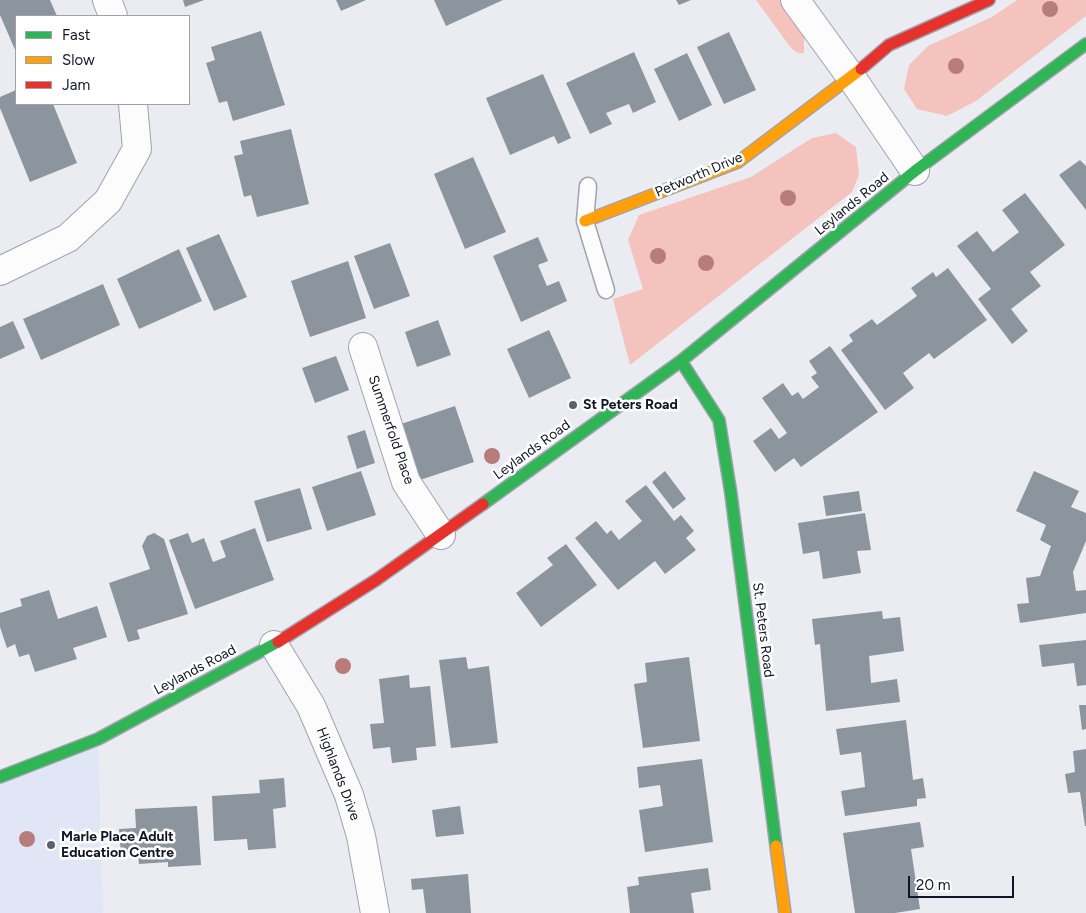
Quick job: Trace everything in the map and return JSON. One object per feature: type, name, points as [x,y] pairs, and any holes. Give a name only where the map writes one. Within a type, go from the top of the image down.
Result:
[{"type":"street","points":[[107,0],[113,15]]},
{"type":"street","points":[[795,0],[851,77],[915,172]]},
{"type":"street","name":"Petworth Drive","points":[[585,220],[738,162],[851,77],[889,45],[989,0]]},
{"type":"street","name":"Leylands Road","points":[[0,777],[98,739],[274,645],[376,580],[681,361],[915,172],[1086,44]]},
{"type":"street","points":[[0,271],[68,238],[108,201],[137,149],[133,105]]},
{"type":"street","name":"Summerfold Place","points":[[363,347],[406,482],[441,535]]},
{"type":"street","name":"St. Peters Road","points":[[681,361],[719,420],[731,494],[785,913]]},
{"type":"street","name":"Highlands Drive","points":[[274,645],[310,706],[349,795],[361,836],[375,913]]},
{"type":"lane","points":[[588,186],[585,220],[606,290]]},
{"type":"shaded area","points":[[756,0],[784,0],[804,34],[804,53],[798,53],[791,48]]},
{"type":"shaded area","points":[[1017,0],[1086,0],[1086,16],[976,101],[947,116],[917,109],[904,89],[909,65],[928,46],[992,17]]},
{"type":"shaded area","points":[[836,133],[856,147],[859,175],[852,192],[630,365],[613,299],[643,289],[628,240],[639,215],[751,177],[812,138]]},
{"type":"shaded area","name":"Marle Place Adult Education Centre","points":[[98,739],[103,913],[0,913],[0,777]]},
{"type":"building","points":[[0,0],[50,0],[57,15],[15,15],[15,50],[0,15]]},
{"type":"building","points":[[183,0],[204,0],[185,7]]},
{"type":"building","points":[[336,0],[366,0],[341,11]]},
{"type":"building","points":[[434,0],[503,0],[446,26]]},
{"type":"building","points":[[676,0],[691,0],[679,5]]},
{"type":"building","points":[[261,31],[285,105],[233,121],[227,101],[219,103],[206,63],[215,60],[211,47]]},
{"type":"building","points":[[729,32],[756,90],[724,104],[697,47]]},
{"type":"building","points":[[634,52],[656,102],[633,113],[629,104],[606,113],[612,124],[590,134],[566,83]]},
{"type":"building","points":[[687,53],[712,105],[679,121],[654,69]]},
{"type":"building","points":[[543,74],[571,138],[558,144],[554,136],[510,155],[486,98]]},
{"type":"building","points":[[15,90],[15,105],[53,105],[77,163],[30,182],[0,108],[0,97]]},
{"type":"building","points":[[291,129],[309,204],[257,217],[251,195],[244,197],[234,156],[243,154],[240,141]]},
{"type":"building","points":[[473,157],[506,232],[465,249],[434,174]]},
{"type":"building","points":[[1080,160],[1086,166],[1086,210],[1059,175]]},
{"type":"building","points":[[1025,193],[1065,245],[1030,272],[1041,286],[1011,309],[1028,331],[1012,344],[978,299],[991,289],[957,246],[977,231],[993,252],[1019,232],[1002,210]]},
{"type":"building","points":[[219,234],[247,297],[214,311],[186,248]]},
{"type":"building","points":[[538,237],[548,261],[538,265],[547,286],[559,281],[567,301],[521,322],[493,256]]},
{"type":"building","points":[[390,243],[410,296],[374,309],[354,256]]},
{"type":"building","points":[[179,249],[202,301],[139,329],[117,279]]},
{"type":"building","points":[[348,261],[366,318],[310,337],[291,281]]},
{"type":"building","points":[[948,268],[987,320],[934,359],[929,353],[903,373],[914,388],[885,410],[841,350],[853,341],[849,335],[872,319],[877,325],[917,296],[911,288],[933,272],[936,277]]},
{"type":"building","points":[[103,284],[120,325],[41,360],[23,319]]},
{"type":"building","points":[[438,320],[451,355],[417,367],[405,332]]},
{"type":"building","points":[[13,321],[25,348],[0,359],[0,327]]},
{"type":"building","points":[[549,330],[571,378],[529,398],[507,349]]},
{"type":"building","points":[[830,346],[878,412],[801,467],[794,458],[775,472],[753,441],[771,428],[779,439],[787,433],[762,398],[783,383],[792,396],[798,392],[803,399],[819,387],[811,377],[817,373],[809,361]]},
{"type":"building","points":[[336,356],[349,390],[315,403],[302,368]]},
{"type":"building","points":[[455,406],[474,462],[417,481],[398,425]]},
{"type":"building","points":[[365,430],[375,463],[357,469],[347,436]]},
{"type":"building","points":[[361,471],[376,515],[327,531],[312,487]]},
{"type":"building","points":[[665,471],[686,499],[673,509],[652,482]]},
{"type":"building","points":[[1034,471],[1079,491],[1071,507],[1086,513],[1086,541],[1073,572],[1076,591],[1086,590],[1086,613],[1020,623],[1017,604],[1029,603],[1026,578],[1040,576],[1051,546],[1040,540],[1046,525],[1016,511]]},
{"type":"building","points":[[646,485],[674,521],[681,515],[694,531],[686,538],[696,550],[665,574],[655,561],[618,590],[575,538],[596,521],[607,534],[611,530],[619,540],[642,521],[625,501]]},
{"type":"building","points":[[300,488],[312,529],[267,542],[254,501]]},
{"type":"building","points":[[859,491],[862,511],[826,516],[823,496]]},
{"type":"building","points":[[865,513],[871,550],[857,551],[861,573],[823,579],[819,551],[803,554],[798,523]]},
{"type":"building","points":[[255,528],[274,580],[195,609],[169,540],[188,533],[192,543],[204,538],[213,562],[226,557],[220,541]]},
{"type":"building","points":[[154,533],[164,539],[188,614],[137,630],[140,639],[128,642],[109,583],[150,569],[142,546],[147,536]]},
{"type":"building","points":[[566,544],[597,585],[541,627],[516,593],[553,565],[547,558]]},
{"type":"building","points":[[49,590],[58,619],[97,606],[107,637],[73,648],[77,659],[35,672],[29,654],[19,657],[15,644],[7,648],[0,627],[0,613],[22,606],[20,599]]},
{"type":"building","points":[[882,611],[883,619],[900,617],[904,651],[869,656],[871,683],[897,679],[900,702],[826,711],[820,644],[815,645],[812,619]]},
{"type":"building","points":[[1086,640],[1086,685],[1077,686],[1074,663],[1042,667],[1039,645]]},
{"type":"building","points":[[466,657],[468,669],[489,666],[498,743],[451,748],[439,660]]},
{"type":"building","points":[[689,657],[700,741],[643,748],[634,684],[647,682],[645,663]]},
{"type":"building","points":[[409,675],[410,688],[430,686],[436,746],[416,748],[417,760],[392,763],[390,747],[373,749],[370,724],[384,723],[379,679]]},
{"type":"building","points":[[1079,705],[1086,705],[1086,729],[1082,730]]},
{"type":"building","points":[[906,720],[913,780],[923,778],[926,798],[917,799],[917,806],[845,816],[841,791],[865,787],[861,752],[840,755],[836,729]]},
{"type":"building","points":[[1086,749],[1085,826],[1080,792],[1068,793],[1065,774],[1075,772],[1073,751]]},
{"type":"building","points":[[702,759],[713,842],[645,852],[639,810],[663,806],[660,785],[639,788],[637,767]]},
{"type":"building","points":[[284,778],[286,807],[273,809],[276,848],[248,850],[247,839],[214,841],[212,796],[260,793],[259,780]]},
{"type":"building","points":[[197,806],[201,865],[168,867],[168,862],[139,864],[138,855],[121,856],[119,829],[136,828],[135,809]]},
{"type":"building","points":[[460,806],[464,834],[436,837],[432,810]]},
{"type":"building","points":[[920,822],[924,847],[911,849],[920,909],[895,913],[855,913],[843,833]]},
{"type":"building","points":[[708,868],[711,890],[691,893],[694,913],[630,913],[627,887],[639,885],[638,877]]},
{"type":"building","points":[[468,874],[471,913],[426,913],[423,889],[412,890],[411,879]]},
{"type":"traffic: fast","points":[[483,504],[681,361],[915,171],[1086,44]]},
{"type":"traffic: fast","points":[[681,361],[719,420],[731,494],[776,846]]},
{"type":"traffic: fast","points":[[0,777],[98,739],[278,642]]},
{"type":"traffic: slow","points":[[585,221],[738,162],[861,69]]},
{"type":"traffic: slow","points":[[776,846],[785,913]]},
{"type":"traffic: jam","points":[[861,69],[889,45],[989,0]]},
{"type":"traffic: jam","points":[[278,642],[376,580],[483,504]]},
{"type":"place","name":"St Peters Road","points":[[573,405]]},
{"type":"place","name":"Marle Place Adult Education Centre","points":[[51,845]]}]
